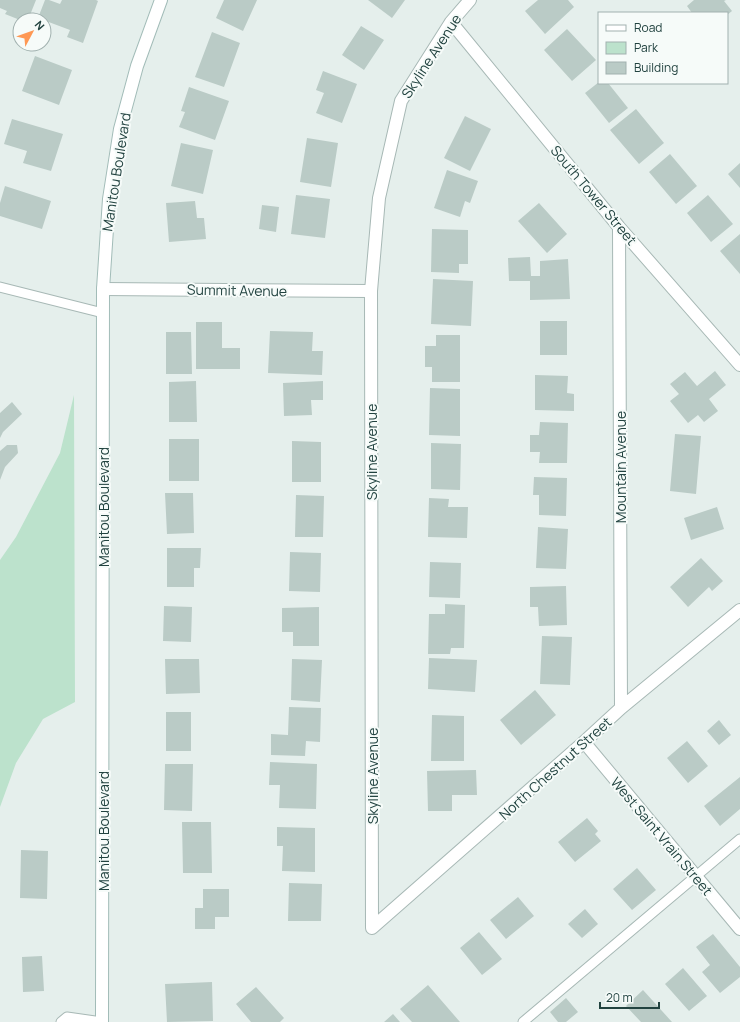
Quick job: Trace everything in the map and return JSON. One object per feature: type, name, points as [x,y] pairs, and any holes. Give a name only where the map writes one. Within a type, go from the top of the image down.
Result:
[{"type":"street","name":"Skyline Avenue","points":[[372,928],[371,292],[379,198],[402,101],[451,22],[470,0]]},
{"type":"street","name":"Manitou Boulevard","points":[[102,1022],[103,289],[109,199],[120,129],[137,66],[159,1]]},
{"type":"street","name":"South Tower Street","points":[[451,22],[619,226],[740,365]]},
{"type":"street","name":"Mountain Avenue","points":[[619,226],[621,708]]},
{"type":"street","name":"Summit Avenue","points":[[103,289],[371,292]]},
{"type":"street","name":"North Chestnut Street","points":[[372,928],[621,708],[740,610]]},
{"type":"street","name":"West Saint Vrain Street","points":[[584,742],[740,929]]},
{"type":"lane","points":[[0,287],[103,313]]},
{"type":"lane","points":[[523,1022],[740,839]]},
{"type":"lane","points":[[61,1022],[66,1017],[102,1022]]},
{"type":"green space","points":[[74,395],[75,702],[43,719],[16,763],[0,807],[0,560],[16,537],[60,453]]},
{"type":"building","points":[[0,0],[36,0],[31,12],[12,12],[12,17],[5,14],[7,11],[0,8]]},
{"type":"building","points":[[45,0],[60,4],[62,0],[98,1],[83,43],[67,37],[70,30],[52,23],[52,12],[40,12]]},
{"type":"building","points":[[224,0],[257,0],[243,31],[216,18]]},
{"type":"building","points":[[368,0],[405,0],[392,18]]},
{"type":"building","points":[[538,0],[568,0],[574,7],[545,34],[525,11]]},
{"type":"building","points":[[694,0],[726,0],[724,1],[732,11],[728,14],[728,12],[691,12],[687,6]]},
{"type":"building","points":[[361,26],[384,40],[364,70],[342,55]]},
{"type":"building","points":[[567,29],[596,60],[572,81],[544,50]]},
{"type":"building","points":[[212,32],[240,43],[224,87],[195,77]]},
{"type":"building","points":[[35,56],[72,70],[59,105],[22,91]]},
{"type":"building","points":[[323,71],[357,84],[342,123],[316,113],[324,93],[316,90]]},
{"type":"building","points":[[598,83],[598,84],[609,84],[628,108],[609,123],[585,93]]},
{"type":"building","points":[[189,87],[229,101],[215,140],[179,127],[185,112],[181,111]]},
{"type":"building","points":[[636,109],[664,143],[639,164],[610,130]]},
{"type":"building","points":[[465,116],[491,129],[470,171],[444,158]]},
{"type":"building","points":[[12,119],[63,134],[51,171],[23,163],[27,151],[4,144]]},
{"type":"building","points":[[307,138],[338,143],[331,187],[300,182]]},
{"type":"building","points":[[181,143],[213,150],[203,194],[171,186]]},
{"type":"building","points":[[670,154],[697,186],[676,204],[649,172]]},
{"type":"building","points":[[740,163],[740,188],[728,174]]},
{"type":"building","points":[[447,170],[478,181],[470,203],[465,201],[460,217],[434,208]]},
{"type":"building","points":[[5,186],[51,201],[42,229],[0,216],[0,203]]},
{"type":"building","points":[[296,195],[330,199],[325,238],[291,234]]},
{"type":"building","points":[[708,195],[733,224],[711,242],[687,213]]},
{"type":"building","points":[[195,201],[197,218],[204,218],[206,239],[169,242],[166,203]]},
{"type":"building","points":[[539,203],[567,234],[547,253],[518,221]]},
{"type":"building","points":[[262,205],[279,207],[276,232],[259,229]]},
{"type":"building","points":[[432,229],[468,230],[468,264],[459,264],[459,273],[431,272]]},
{"type":"building","points":[[740,234],[740,274],[720,251]]},
{"type":"building","points":[[530,257],[531,276],[540,276],[540,261],[568,259],[570,299],[530,300],[530,281],[509,281],[508,258]]},
{"type":"building","points":[[433,279],[473,281],[471,326],[431,324]]},
{"type":"building","points":[[540,321],[567,321],[567,355],[540,355]]},
{"type":"building","points":[[196,322],[222,322],[222,348],[240,348],[240,369],[196,369]]},
{"type":"building","points":[[270,331],[313,332],[312,351],[323,351],[322,375],[268,373]]},
{"type":"building","points":[[166,332],[191,332],[192,374],[166,374]]},
{"type":"building","points":[[436,335],[460,335],[460,382],[432,382],[432,367],[425,367],[425,346],[436,346]]},
{"type":"building","points":[[715,371],[726,385],[709,399],[718,411],[704,422],[698,415],[688,423],[670,401],[679,394],[670,384],[685,372],[697,386]]},
{"type":"building","points":[[535,375],[568,376],[567,393],[574,394],[574,411],[535,410]]},
{"type":"building","points":[[196,381],[197,422],[169,422],[169,382]]},
{"type":"building","points":[[323,381],[323,400],[311,400],[312,415],[284,416],[283,383]]},
{"type":"building","points":[[430,388],[460,389],[460,436],[429,435]]},
{"type":"building","points":[[12,402],[22,414],[3,432],[0,438],[0,413]]},
{"type":"building","points":[[540,422],[568,423],[567,463],[539,463],[540,452],[530,452],[530,435],[539,435]]},
{"type":"building","points":[[675,434],[701,436],[696,494],[670,491]]},
{"type":"building","points":[[169,439],[199,439],[199,481],[169,481]]},
{"type":"building","points":[[292,441],[321,442],[321,482],[292,482]]},
{"type":"building","points":[[431,443],[461,444],[460,490],[431,489]]},
{"type":"building","points":[[7,445],[17,445],[18,453],[5,467],[0,480],[0,451]]},
{"type":"building","points":[[534,477],[567,478],[566,516],[539,515],[539,495],[533,495]]},
{"type":"building","points":[[165,493],[193,493],[194,533],[167,534]]},
{"type":"building","points":[[296,495],[324,496],[323,537],[295,537]]},
{"type":"building","points":[[429,498],[449,499],[448,507],[468,507],[467,538],[428,537]]},
{"type":"building","points":[[717,507],[724,529],[691,540],[684,518]]},
{"type":"building","points":[[538,527],[568,529],[566,569],[536,568]]},
{"type":"building","points":[[167,548],[201,548],[200,568],[194,568],[194,587],[167,587]]},
{"type":"building","points":[[290,552],[321,553],[320,592],[289,591]]},
{"type":"building","points":[[701,558],[723,581],[712,591],[709,587],[688,607],[670,587]]},
{"type":"building","points":[[430,562],[461,563],[460,598],[429,597]]},
{"type":"building","points":[[566,586],[567,625],[539,626],[538,607],[530,607],[530,587]]},
{"type":"building","points":[[445,604],[465,605],[464,648],[451,648],[450,654],[428,654],[429,614],[445,614]]},
{"type":"building","points":[[164,606],[192,607],[191,642],[163,641]]},
{"type":"building","points":[[319,607],[319,646],[293,646],[293,632],[282,632],[282,608]]},
{"type":"building","points":[[542,636],[572,637],[570,685],[540,684]]},
{"type":"building","points":[[429,658],[477,660],[475,692],[428,689]]},
{"type":"building","points":[[165,659],[199,659],[200,693],[166,694]]},
{"type":"building","points":[[292,659],[322,660],[320,702],[291,700]]},
{"type":"building","points":[[535,690],[556,715],[521,745],[500,720]]},
{"type":"building","points":[[289,707],[321,708],[320,742],[306,741],[305,756],[271,755],[271,734],[288,735]]},
{"type":"building","points":[[166,712],[191,712],[191,751],[166,751]]},
{"type":"building","points":[[432,715],[464,716],[464,761],[431,761]]},
{"type":"building","points":[[719,720],[731,735],[719,745],[707,731]]},
{"type":"building","points":[[687,741],[708,766],[688,783],[667,758]]},
{"type":"building","points":[[270,762],[317,764],[316,809],[279,808],[280,785],[269,785]]},
{"type":"building","points":[[165,764],[193,764],[192,811],[164,810]]},
{"type":"building","points":[[476,770],[477,795],[452,795],[452,811],[428,811],[427,771]]},
{"type":"building","points":[[740,777],[740,809],[720,826],[704,806]]},
{"type":"building","points":[[587,818],[598,831],[595,834],[601,841],[575,862],[558,842]]},
{"type":"building","points":[[182,822],[211,822],[212,873],[183,873]]},
{"type":"building","points":[[277,827],[315,828],[315,872],[282,871],[283,846],[277,846]]},
{"type":"building","points":[[21,850],[48,851],[47,899],[20,898]]},
{"type":"building","points":[[637,868],[656,890],[632,910],[613,889]]},
{"type":"building","points":[[289,883],[322,884],[321,921],[288,921]]},
{"type":"building","points":[[203,889],[229,889],[229,917],[215,917],[215,929],[195,929],[195,908],[203,908]]},
{"type":"building","points":[[518,897],[534,916],[506,939],[490,920]]},
{"type":"building","points":[[585,909],[598,924],[582,938],[568,924]]},
{"type":"building","points":[[479,932],[502,959],[482,975],[460,948]]},
{"type":"building","points":[[713,934],[740,967],[740,977],[720,993],[702,972],[710,965],[696,947]]},
{"type":"building","points":[[42,956],[44,991],[23,992],[22,957]]},
{"type":"building","points":[[683,968],[707,996],[689,1011],[665,984]]},
{"type":"building","points":[[212,982],[213,1021],[167,1022],[165,984]]},
{"type":"building","points":[[428,985],[460,1022],[412,1022],[400,1009]]},
{"type":"building","points":[[256,987],[284,1018],[280,1022],[251,1022],[236,1004]]},
{"type":"building","points":[[643,990],[672,1022],[641,1022],[626,1006]]},
{"type":"building","points":[[566,998],[578,1012],[566,1022],[558,1022],[550,1012]]},
{"type":"building","points":[[393,1014],[400,1022],[384,1022]]}]
